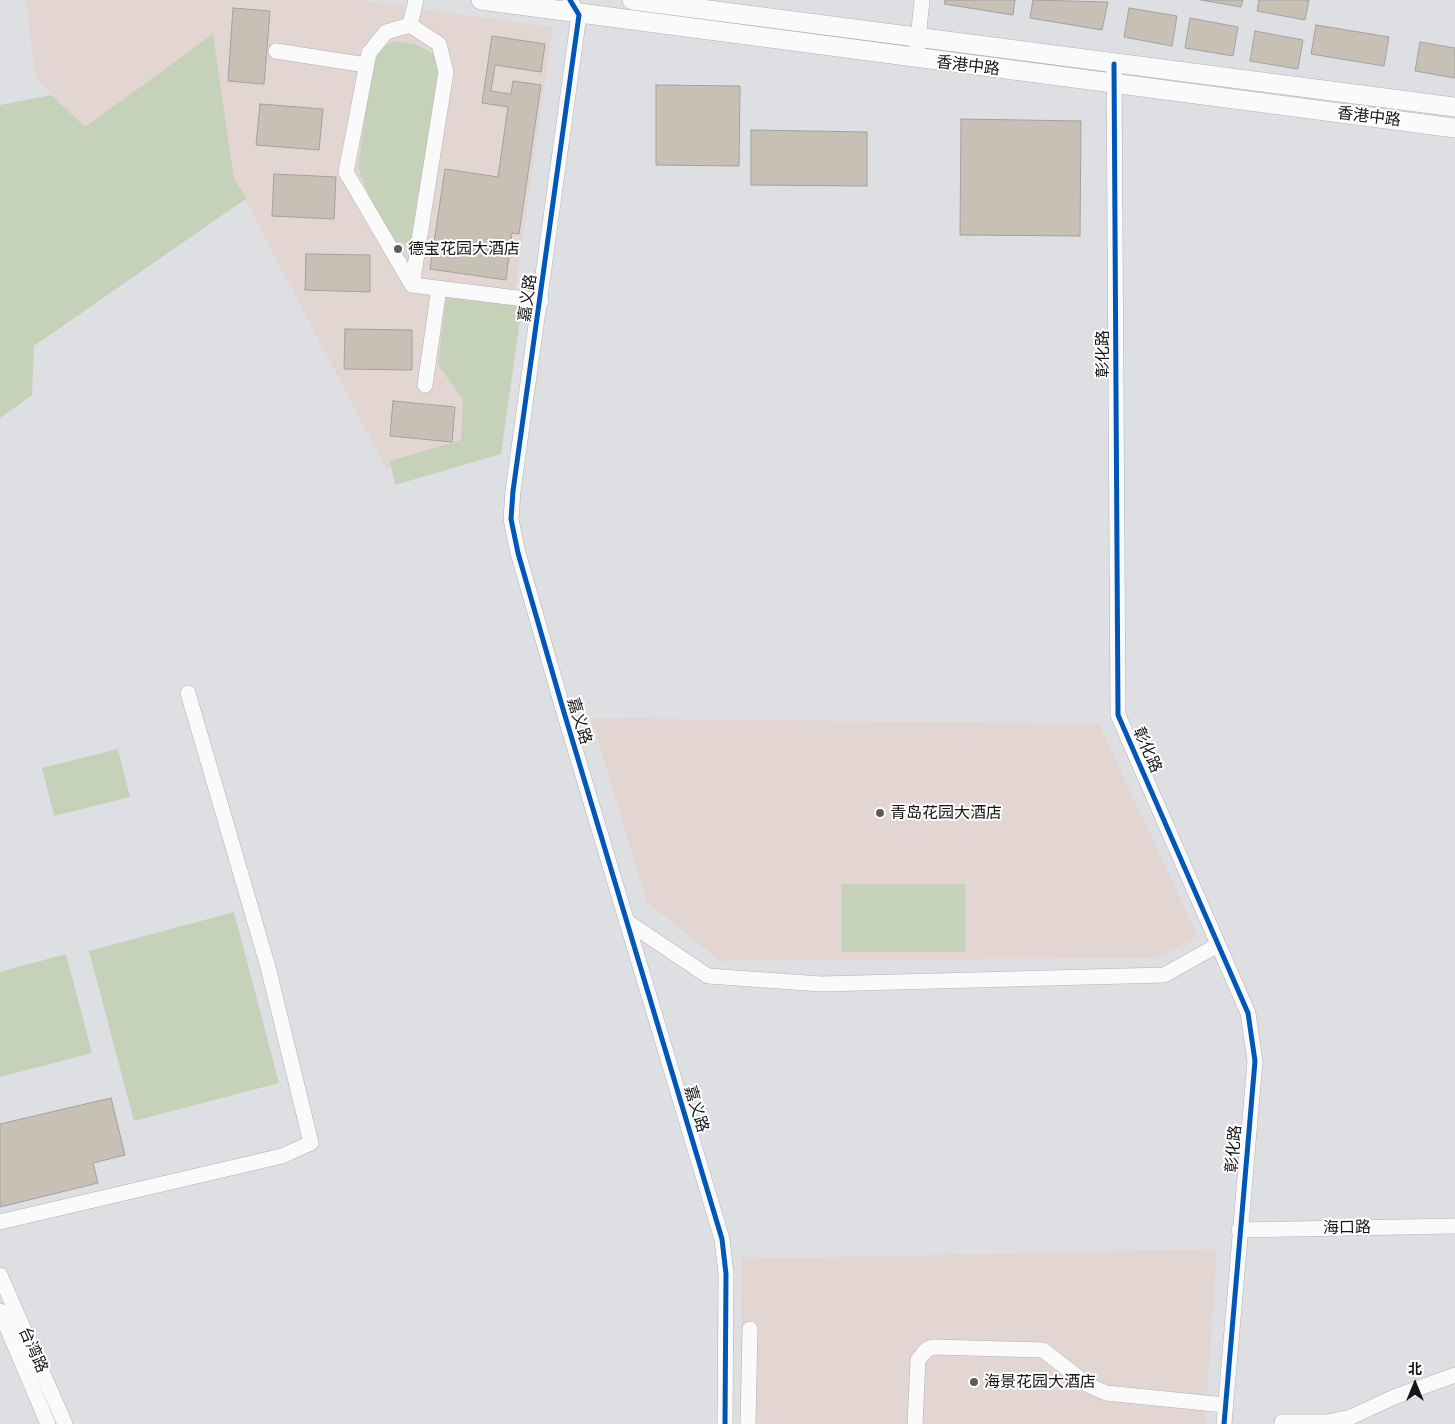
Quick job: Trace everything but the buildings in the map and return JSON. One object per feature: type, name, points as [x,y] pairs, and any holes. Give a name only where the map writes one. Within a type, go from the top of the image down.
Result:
[{"type":"main road","name":"香港中路","points":[[481,0],[575,7],[916,59],[1455,128]]},
{"type":"main road","name":"香港中路","points":[[632,0],[1455,107]]},
{"type":"street","points":[[410,25],[416,0]]},
{"type":"street","points":[[916,59],[922,0]]},
{"type":"street","name":"嘉义路","points":[[575,7],[541,301],[512,491],[513,532],[560,700],[722,1239],[726,1274],[725,1424]]},
{"type":"street","points":[[410,25],[386,32],[368,53],[346,172],[412,285]]},
{"type":"street","points":[[410,25],[438,44],[446,72],[412,285]]},
{"type":"street","points":[[276,51],[366,65]]},
{"type":"street","name":"彰化路","points":[[1114,64],[1118,715],[1248,1013],[1255,1061],[1239,1230],[1224,1424]]},
{"type":"street","points":[[412,285],[541,301]]},
{"type":"street","points":[[425,384],[439,288]]},
{"type":"street","points":[[0,1222],[282,1156],[311,1144],[268,967],[188,693]]},
{"type":"street","points":[[626,921],[708,976],[821,984],[1164,976],[1218,945]]},
{"type":"street","name":"海口路","points":[[1239,1230],[1455,1226]]},
{"type":"street","name":"台湾路","points":[[0,1275],[65,1424]]},
{"type":"street","name":"台湾路","points":[[0,1311],[48,1424]]},
{"type":"street","points":[[748,1424],[750,1329]]},
{"type":"street","points":[[915,1424],[918,1360],[926,1350],[933,1347],[1043,1350],[1088,1385],[1106,1393],[1226,1405]]},
{"type":"street","points":[[1282,1424],[1282,1422],[1328,1422],[1351,1417],[1394,1397],[1455,1375]]},
{"type":"shaded area","points":[[26,0],[359,0],[553,27],[493,445],[387,470],[234,179],[213,35],[85,127],[35,77]]},
{"type":"shaded area","points":[[591,718],[1099,724],[1198,936],[1156,958],[720,961],[647,902]]},
{"type":"shaded area","points":[[1217,1249],[1205,1424],[740,1424],[742,1259]]},
{"type":"green space","points":[[213,34],[234,179],[247,198],[34,346],[32,395],[0,418],[0,105],[52,95],[85,127]]},
{"type":"green space","points":[[396,41],[415,44],[435,55],[439,72],[410,243],[386,241],[358,167],[374,55],[383,46]]},
{"type":"green space","points":[[446,297],[522,306],[501,454],[395,485],[390,461],[461,440],[463,399],[438,365]]},
{"type":"green space","points":[[118,749],[130,797],[54,816],[42,768]]},
{"type":"green space","points":[[841,884],[965,884],[965,952],[841,952]]},
{"type":"green space","points":[[234,912],[279,1083],[134,1121],[89,951]]},
{"type":"green space","points":[[66,954],[92,1053],[0,1077],[0,972]]},
{"type":"cycle path","points":[[570,0],[579,15],[513,491],[511,519],[518,553],[563,709],[722,1239],[726,1274],[725,1424]]},
{"type":"cycle path","points":[[1114,64],[1118,715],[1248,1013],[1255,1061],[1224,1424]]},
{"type":"place","name":"德宝花园大酒店","points":[[398,249]]},
{"type":"place","name":"青岛花园大酒店","points":[[880,813]]},
{"type":"place","name":"海景花园大酒店","points":[[974,1382]]}]
